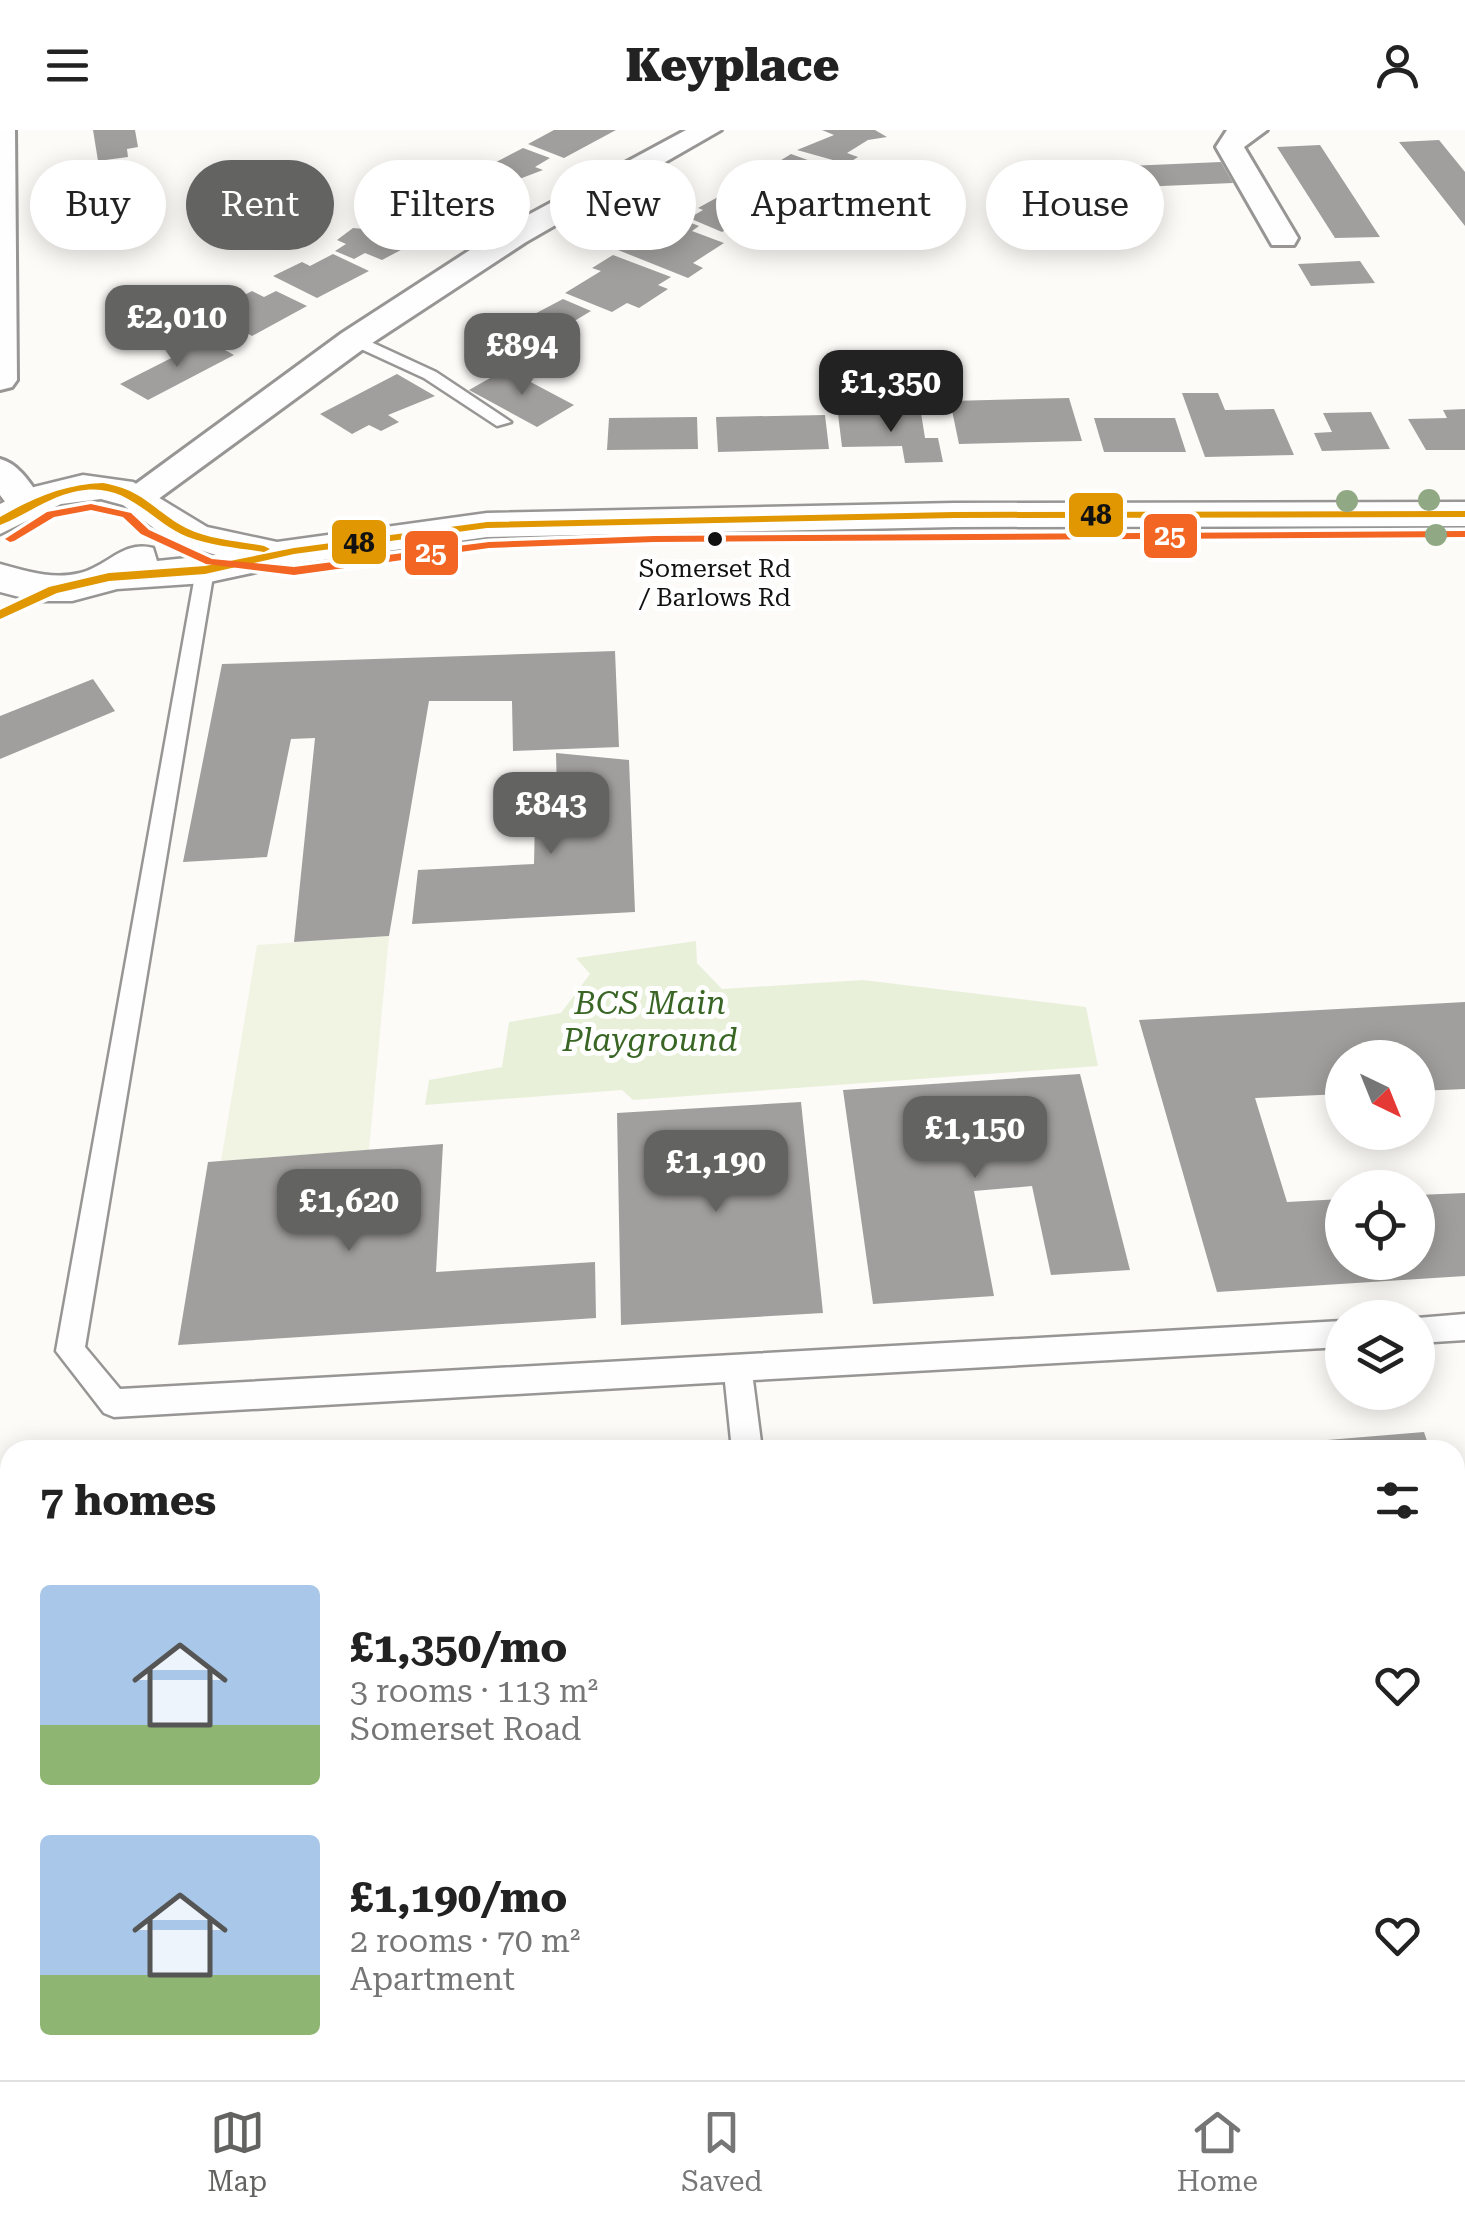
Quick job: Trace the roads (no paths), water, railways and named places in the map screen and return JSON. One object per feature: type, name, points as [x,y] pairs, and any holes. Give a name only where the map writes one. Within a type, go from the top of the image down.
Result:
[{"type":"street","points":[[0,380],[1,130]]},
{"type":"street","points":[[146,506],[354,340],[516,235],[707,130]]},
{"type":"street","points":[[1253,130],[1238,134],[1230,147],[1242,175],[1283,238]]},
{"type":"street","points":[[0,470],[13,512],[92,487],[146,506],[216,543],[294,550]]},
{"type":"street","points":[[109,577],[132,564],[151,545],[146,506]]},
{"type":"street","points":[[0,615],[53,590],[109,577],[205,570],[294,550],[487,525],[654,519],[1465,514]]},
{"type":"street","points":[[0,577],[19,586],[53,590]]},
{"type":"lane","points":[[354,340],[430,375],[503,422]]},
{"type":"lane","points":[[205,570],[70,1351],[114,1404],[1325,1335]]},
{"type":"lane","points":[[1435,1329],[1465,1328]]},
{"type":"lane","points":[[738,1369],[745,1440]]},
{"type":"place","name":"Somerset Rd / Barlows Rd","points":[[715,539]]},
{"type":"park label","name":"BCS Main Playground","points":[[650,1022]]}]
